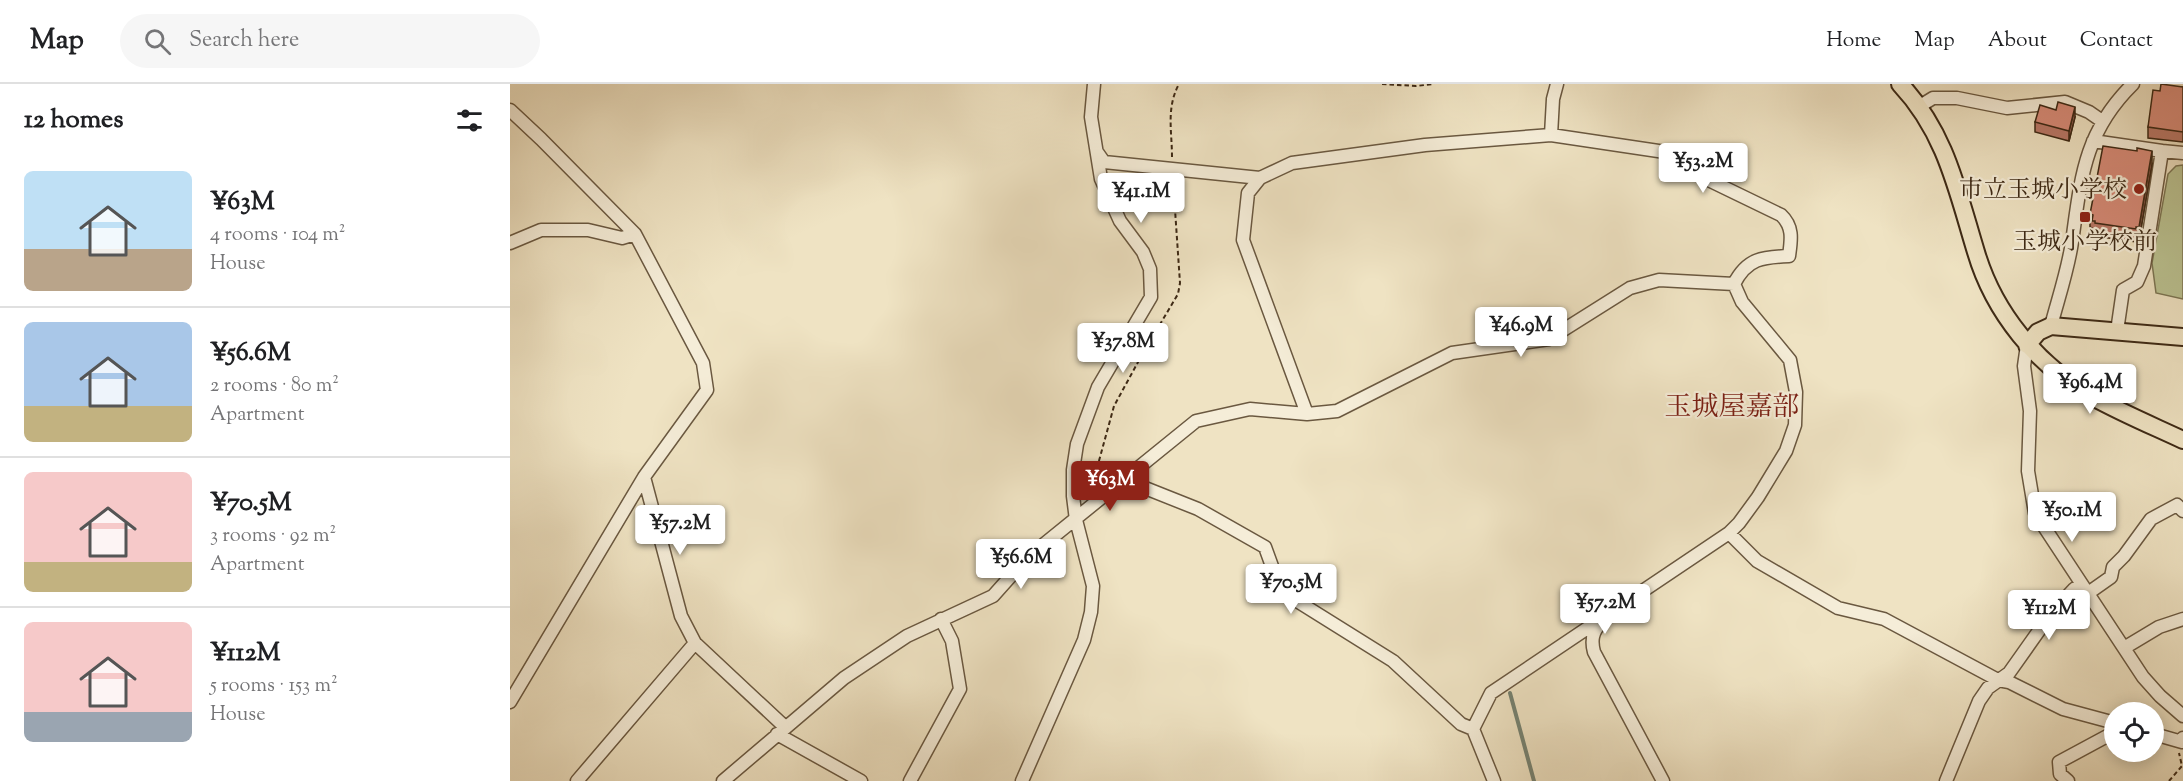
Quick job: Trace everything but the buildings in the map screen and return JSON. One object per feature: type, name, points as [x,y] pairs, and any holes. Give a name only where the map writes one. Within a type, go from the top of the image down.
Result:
[{"type":"main road","points":[[1900,84],[1920,106],[1945,152],[1987,281],[2005,314],[2027,345],[2056,373],[2093,397],[2183,440]]},
{"type":"main road","points":[[2027,345],[2038,332],[2051,326],[2183,337]]},
{"type":"street","points":[[1022,781],[1084,640],[1091,612],[1093,586],[1076,520],[1073,470],[1081,433],[1098,387],[1151,297],[1150,269],[1143,252],[1120,221],[1101,179],[1091,117],[1094,84]]},
{"type":"street","points":[[1551,135],[1553,99],[1557,84]]},
{"type":"street","points":[[2051,326],[2072,244],[2082,173],[2102,121],[2117,100],[2133,84]]},
{"type":"street","points":[[1920,106],[1934,98],[1957,98],[2007,108],[2065,102],[2089,112],[2102,121]]},
{"type":"street","points":[[510,110],[542,139],[635,234],[703,363],[707,390],[644,477],[510,702]]},
{"type":"street","points":[[1307,414],[1243,240],[1248,192],[1260,178],[1292,163],[1425,145],[1551,135],[1665,152],[1688,170],[1781,215],[1787,221],[1791,232],[1789,256],[1763,257],[1752,261],[1738,275],[1734,284],[1742,302],[1790,360],[1796,392],[1795,424],[1786,451],[1758,497],[1729,532],[1491,693],[1473,729]]},
{"type":"street","points":[[2093,141],[2183,153]]},
{"type":"street","points":[[2117,331],[2123,290],[2137,282],[2144,266],[2162,151]]},
{"type":"street","points":[[1097,152],[1104,162],[1260,178]]},
{"type":"street","points":[[510,243],[541,230],[588,230],[622,238],[635,234]]},
{"type":"street","points":[[723,781],[844,678],[907,636],[993,596],[1027,558],[1196,421],[1250,410],[1307,414],[1337,411],[1452,353],[1549,339],[1630,288],[1659,280],[1734,284]]},
{"type":"street","points":[[2027,345],[2024,366],[2030,411],[2028,471],[2035,513],[2154,690],[2183,716]]},
{"type":"street","points":[[644,477],[681,616],[695,643],[781,731],[861,781]]},
{"type":"street","points":[[1125,480],[1198,509],[1265,547],[1281,591],[1393,661],[1461,724],[1473,729],[1494,781]]},
{"type":"street","points":[[1946,781],[1979,702],[1988,688],[2009,673],[2044,622],[2074,589],[2084,596],[2111,577],[2113,567],[2151,519],[2177,506],[2183,511]]},
{"type":"street","points":[[1729,532],[1757,561],[1838,608],[1884,619],[1998,680],[2009,682],[2063,709],[2104,720]]},
{"type":"street","points":[[2016,603],[2044,622]]},
{"type":"street","points":[[1611,612],[1595,628],[1591,641],[1594,652],[1663,781]]},
{"type":"street","points":[[910,781],[960,689],[952,641],[941,619]]},
{"type":"street","points":[[2124,648],[2158,627],[2183,619]]},
{"type":"street","points":[[577,781],[695,643]]},
{"type":"street","points":[[2068,781],[2060,774],[2059,762],[2104,738]]},
{"type":"path","points":[[1382,84],[1434,84]]},
{"type":"path","points":[[2169,781],[2182,766],[2178,739]]},
{"type":"green space","points":[[2183,165],[2183,299],[2156,293],[2152,263],[2168,174],[2176,166]]},
{"type":"waterway","points":[[1510,693],[1534,781]]},
{"type":"place","name":"市立玉城小学校","points":[[2139,189]]},
{"type":"place","name":"玉城小学校前","points":[[2085,217]]},
{"type":"district","name":"玉城屋嘉部","points":[[1732,406]]}]
